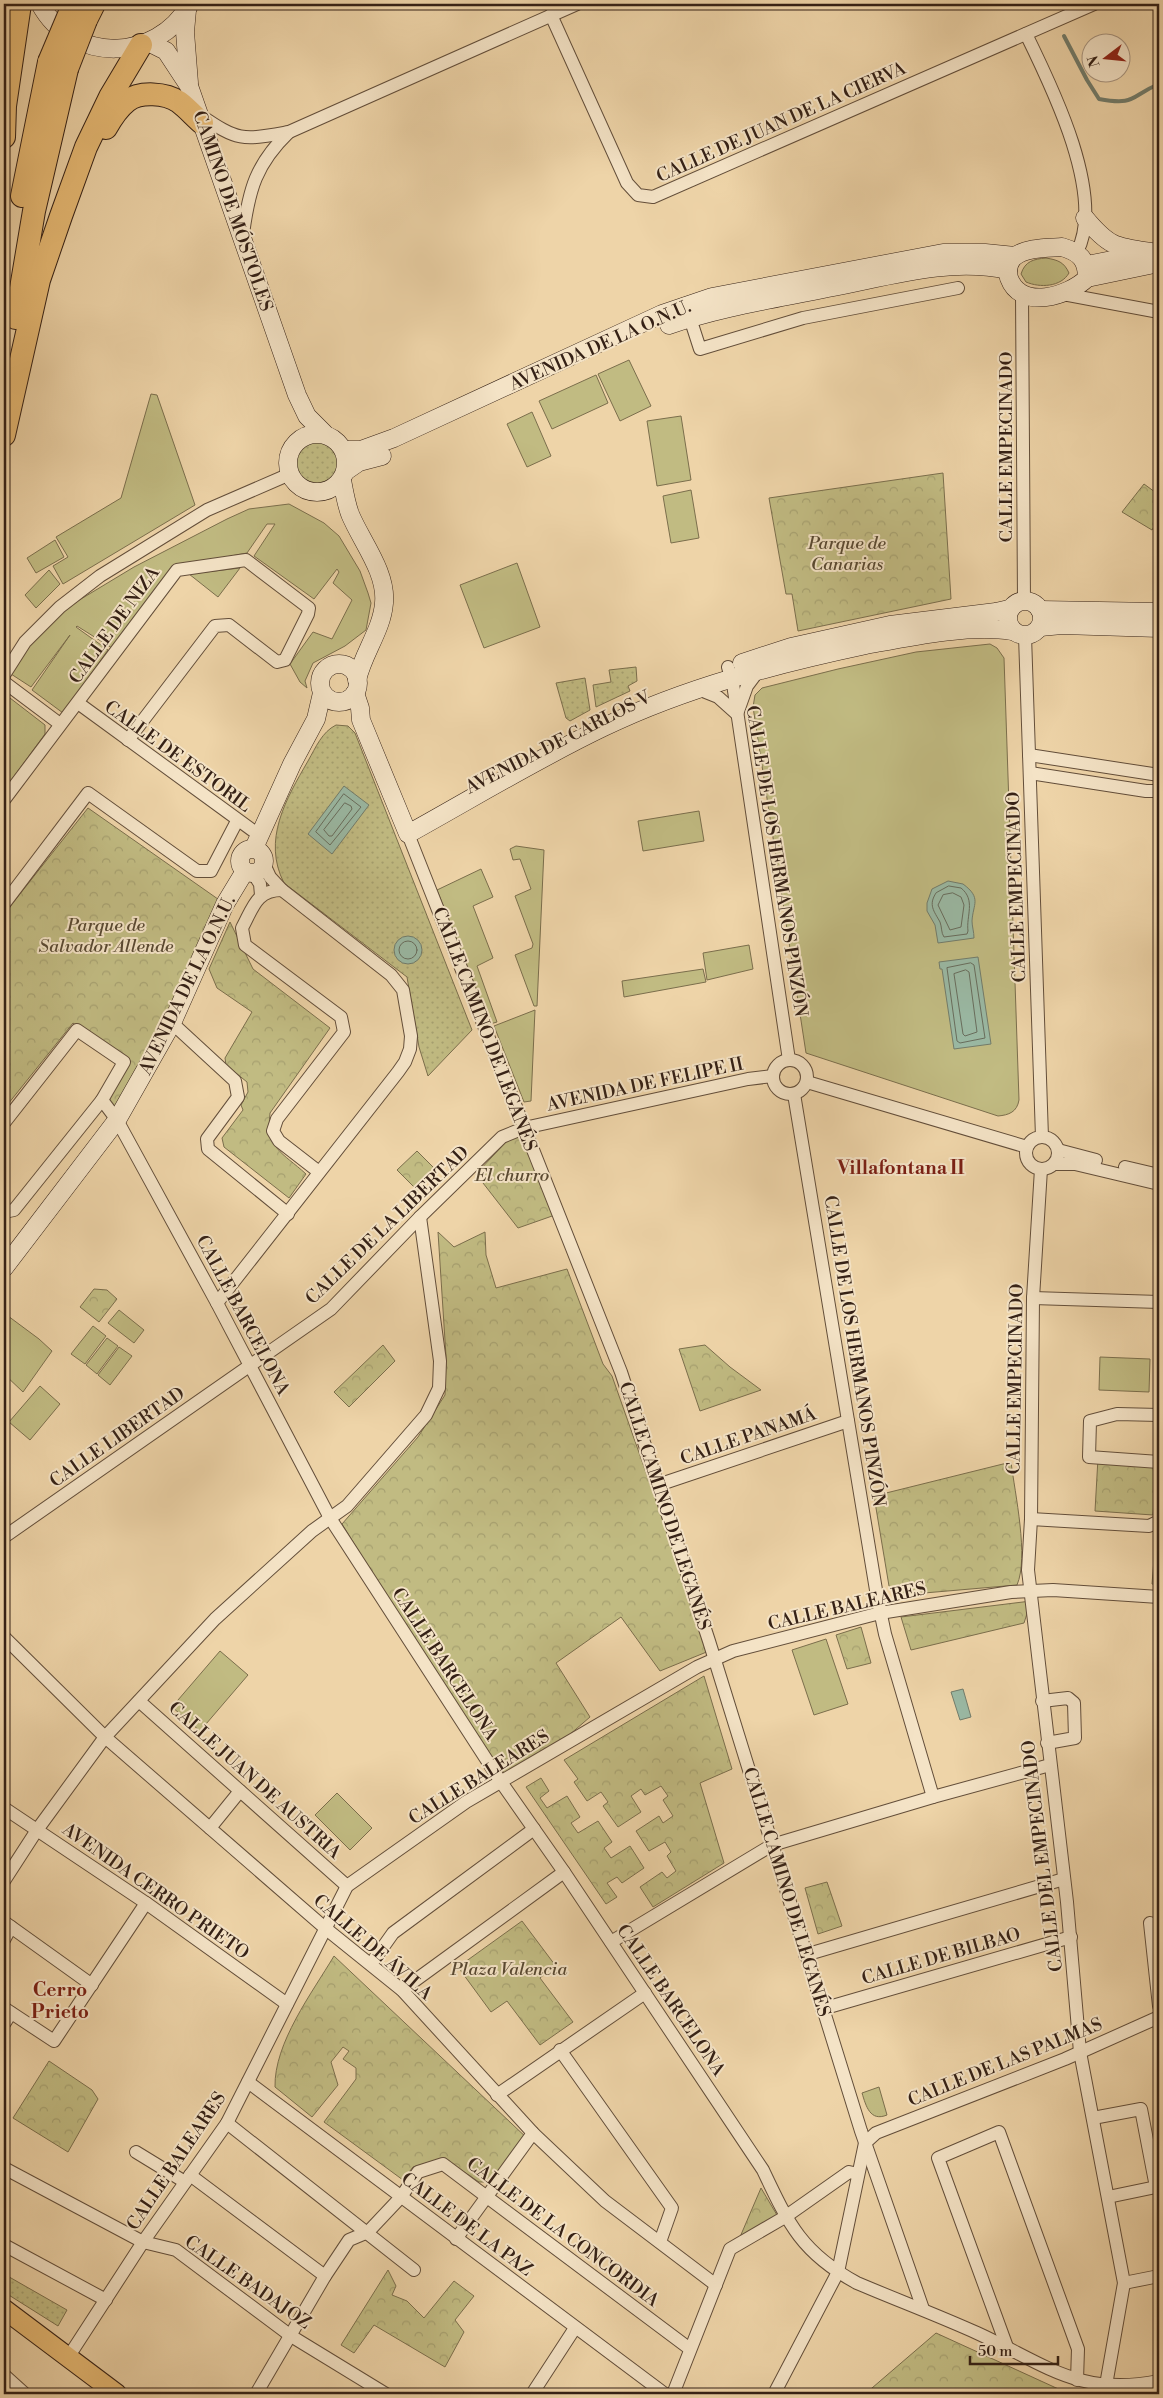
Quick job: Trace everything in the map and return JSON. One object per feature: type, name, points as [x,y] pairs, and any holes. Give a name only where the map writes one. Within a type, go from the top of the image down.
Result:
[{"type":"highway","points":[[4,137],[5,106],[20,4]]},
{"type":"highway","points":[[4,297],[19,208],[58,65],[81,10]]},
{"type":"highway","points":[[4,435],[39,280],[86,146],[110,97],[144,43]]},
{"type":"highway","points":[[4,388],[58,65]]},
{"type":"highway","points":[[61,216],[112,118],[128,100],[154,95],[171,98],[200,118]]},
{"type":"main road","points":[[4,2308],[118,2394]]},
{"type":"main road","points":[[4,2324],[46,2352],[99,2394]]},
{"type":"street","points":[[40,4],[71,37],[93,47],[110,50],[144,43],[169,29],[189,7]]},
{"type":"street","points":[[200,118],[222,130],[248,139],[288,132],[577,4]]},
{"type":"street","name":"CALLE DE JUAN DE LA CIERVA","points":[[551,15],[627,183],[638,195],[653,197],[1094,4]]},
{"type":"street","points":[[189,7],[186,32],[189,86]]},
{"type":"street","points":[[1026,34],[1079,161],[1086,218],[1084,265],[1077,287],[1063,294],[1043,298],[1022,294],[1012,285],[1012,263],[1043,248],[1062,247],[1084,265],[1157,256]]},
{"type":"street","name":"CAMINO DE MÓSTOLES","points":[[144,43],[166,51],[189,86],[306,416],[324,433]]},
{"type":"street","points":[[242,236],[250,196],[258,170],[268,153],[288,132]]},
{"type":"street","points":[[1086,218],[1104,239],[1119,248],[1157,256]]},
{"type":"street","name":"AVENIDA DE LA O.N.U.","points":[[344,450],[361,450],[394,438],[662,314],[712,297],[943,253],[985,253],[1012,263]]},
{"type":"street","name":"AVENIDA DE LA O.N.U.","points":[[338,480],[359,462],[400,448],[665,326],[716,310],[945,265],[1012,263]]},
{"type":"street","name":"AVENIDA DE LA O.N.U.","points":[[690,318],[700,349],[803,318],[958,288]]},
{"type":"street","name":"CALLE EMPECINADO","points":[[1017,605],[1022,294]]},
{"type":"street","points":[[1063,294],[1159,312]]},
{"type":"street","name":"CAMINO DE MÓSTOLES","points":[[298,395],[302,437]]},
{"type":"street","points":[[316,719],[328,712],[348,694],[368,646],[380,624],[384,595],[377,571],[350,512],[336,496],[344,450],[337,441],[324,433],[313,433],[302,437],[291,449],[289,457],[290,474],[297,485],[308,492],[315,493],[338,480]]},
{"type":"street","points":[[4,675],[25,642],[60,607],[100,576],[207,510],[290,474]]},
{"type":"street","name":"CALLE DE NIZA","points":[[4,800],[177,570],[242,559],[246,560],[308,608],[308,614],[285,660],[277,662],[229,625],[215,626],[128,740]]},
{"type":"street","points":[[1032,602],[1040,610],[1043,618],[1026,631],[1008,624],[1017,605],[1032,602]]},
{"type":"street","name":"AVENIDA DE CARLOS V","points":[[406,828],[605,726],[792,647],[890,626],[996,612],[1017,605]]},
{"type":"street","points":[[1040,610],[1159,612]]},
{"type":"street","name":"AVENIDA DE CARLOS V","points":[[406,828],[594,720],[659,690],[730,673],[759,670],[795,660],[893,640],[987,629],[1026,631],[1062,625],[1159,628]]},
{"type":"street","name":"CALLE EMPECINADO","points":[[1026,631],[1042,1137]]},
{"type":"street","points":[[217,1303],[405,1062],[410,1049],[411,1036],[403,990],[391,974],[282,890],[270,877],[241,866],[240,859],[242,853],[256,842],[292,764],[316,719],[322,693],[320,680],[322,674],[332,665],[342,664],[368,646]]},
{"type":"street","points":[[342,664],[351,668],[348,694]]},
{"type":"street","points":[[698,688],[718,697],[737,714],[747,686],[759,670]]},
{"type":"street","name":"CALLE DE LOS HERMANOS PINZÓN","points":[[730,673],[789,1060]]},
{"type":"street","points":[[4,682],[60,724]]},
{"type":"street","points":[[322,693],[327,698],[348,694]]},
{"type":"street","name":"CALLE CAMINO DE LEGANÉS","points":[[348,694],[360,708],[361,720],[406,828],[620,1372],[715,1658],[805,1955],[865,2143],[923,2309]]},
{"type":"street","name":"CALLE DE ESTORIL","points":[[78,703],[237,822],[256,842]]},
{"type":"street","points":[[1030,754],[1159,774]]},
{"type":"street","points":[[1030,773],[1146,790],[1155,791],[1159,788]]},
{"type":"street","points":[[4,904],[88,793],[197,870],[204,872],[211,871],[237,822]]},
{"type":"street","points":[[254,870],[260,884],[261,895]]},
{"type":"street","name":"AVENIDA DE LA O.N.U.","points":[[4,1268],[117,1120],[172,1023],[224,904],[254,870]]},
{"type":"street","points":[[282,890],[268,890],[261,895],[242,928],[245,944],[341,1017],[344,1032],[277,1119],[273,1131],[278,1141],[319,1172]]},
{"type":"street","points":[[172,1023],[235,1082],[238,1097],[207,1139],[208,1149],[288,1214]]},
{"type":"street","points":[[4,1123],[77,1030],[124,1062],[102,1100],[14,1210],[4,1212]]},
{"type":"street","points":[[789,1060],[797,1061],[803,1066],[807,1074],[807,1082],[800,1092],[794,1094],[782,1092],[774,1082],[773,1076],[778,1065],[789,1060]]},
{"type":"street","name":"AVENIDA DE FELIPE II","points":[[524,1128],[748,1079],[773,1076]]},
{"type":"street","points":[[807,1082],[1027,1148]]},
{"type":"street","name":"CALLE DE LOS HERMANOS PINZÓN","points":[[794,1094],[880,1613],[933,1797]]},
{"type":"street","name":"CALLE BARCELONA","points":[[102,1100],[117,1120],[217,1303],[330,1518],[501,1782],[564,1872],[764,2170],[785,2217],[804,2244],[838,2272],[857,2283],[923,2309],[1007,2347],[1053,2372],[1077,2380],[1123,2386],[1159,2381]]},
{"type":"street","name":"CALLE DE LA LIBERTAD","points":[[250,1365],[330,1309],[502,1137],[524,1128]]},
{"type":"street","points":[[1159,1175],[1058,1150],[1052,1140],[1042,1137],[1033,1140],[1027,1148],[1029,1162],[1041,1169],[1046,1169],[1054,1164],[1075,1164],[1159,1184]]},
{"type":"street","points":[[1054,1164],[1058,1150]]},
{"type":"street","name":"CALLE EMPECINADO","points":[[1029,1590],[1033,1298],[1041,1169]]},
{"type":"street","points":[[4,1881],[37,1830],[106,1737],[215,1619],[312,1530],[347,1506],[426,1415],[439,1388],[440,1361],[420,1217]]},
{"type":"street","points":[[1033,1298],[1159,1302]]},
{"type":"street","name":"CALLE LIBERTAD","points":[[4,1537],[250,1365]]},
{"type":"street","points":[[1159,1415],[1117,1414],[1090,1421],[1089,1457],[1159,1462]]},
{"type":"street","name":"CALLE PANAMÁ","points":[[658,1485],[848,1420]]},
{"type":"street","points":[[1031,1519],[1149,1526],[1159,1521]]},
{"type":"street","name":"CALLE BALEARES","points":[[69,2356],[143,2242],[227,2123],[347,1886],[466,1802],[715,1658],[797,1633],[880,1613],[1029,1590],[1159,1596]]},
{"type":"street","name":"CALLE DEL EMPECINADO","points":[[1029,1590],[1071,1937],[1080,2052],[1124,2284],[1106,2384]]},
{"type":"street","name":"CALLE DE ÁVILA","points":[[4,1637],[106,1737],[325,1928],[402,1990],[533,2133],[605,2201],[716,2285]]},
{"type":"street","points":[[1042,1701],[1068,1698],[1074,1703],[1075,1738],[1047,1743]]},
{"type":"street","name":"CALLE JUAN DE AUSTRIA","points":[[139,1701],[347,1886]]},
{"type":"street","points":[[611,1942],[772,1845],[933,1797],[1050,1765]]},
{"type":"street","points":[[210,1828],[240,1791]]},
{"type":"street","name":"AVENIDA CERRO PRIETO","points":[[4,1808],[146,1903],[287,2004]]},
{"type":"street","points":[[371,1964],[393,1933],[534,1828]]},
{"type":"street","points":[[402,1990],[564,1872]]},
{"type":"street","points":[[805,1955],[1064,1879]]},
{"type":"street","points":[[4,2024],[8,2010],[54,2041],[146,1903]]},
{"type":"street","points":[[1150,1923],[1159,2006]]},
{"type":"street","points":[[4,1940],[7,1925],[92,1985]]},
{"type":"street","name":"CALLE DE BILBAO","points":[[822,2009],[1071,1937]]},
{"type":"street","points":[[497,2095],[645,1992]]},
{"type":"street","name":"CALLE DE LAS PALMAS","points":[[865,2143],[876,2133],[1080,2052],[1159,2017]]},
{"type":"street","points":[[560,2050],[672,2208],[660,2242]]},
{"type":"street","name":"CALLE DE LA PAZ","points":[[248,2082],[665,2394]]},
{"type":"street","points":[[1093,2118],[1141,2109],[1156,2187],[1108,2197]]},
{"type":"street","points":[[227,2123],[414,2270]]},
{"type":"street","points":[[1007,2347],[938,2158],[999,2132],[1078,2349],[1077,2380]]},
{"type":"street","points":[[456,2239],[486,2195],[533,2133]]},
{"type":"street","points":[[774,2394],[838,2272],[865,2143]]},
{"type":"street","points":[[136,2152],[188,2179],[325,2276],[256,2394]]},
{"type":"street","name":"CALLE DE LA CONCORDIA","points":[[325,2276],[349,2240],[368,2232],[401,2197],[418,2172],[443,2164],[690,2350]]},
{"type":"street","name":"CALLE BADAJOZ","points":[[4,2168],[143,2242],[176,2250],[291,2336],[386,2394]]},
{"type":"street","points":[[673,2394],[730,2249],[785,2217],[849,2172],[858,2174]]},
{"type":"street","points":[[4,2245],[106,2300]]},
{"type":"street","points":[[1124,2284],[1159,2276]]},
{"type":"street","points":[[532,2394],[575,2328]]},
{"type":"street","points":[[4,2375],[25,2394]]},
{"type":"green space","points":[[1046,258],[1063,264],[1069,273],[1056,284],[1038,285],[1026,282],[1021,274],[1025,266],[1034,260]]},
{"type":"green space","points":[[629,360],[651,406],[620,421],[598,374]]},
{"type":"green space","points":[[596,375],[608,403],[552,429],[539,401]]},
{"type":"green space","points":[[151,394],[157,395],[195,505],[63,584],[53,566],[68,557],[56,537],[121,498]]},
{"type":"green space","points":[[532,412],[551,456],[527,467],[507,424]]},
{"type":"green space","points":[[681,416],[691,480],[657,486],[647,421]]},
{"type":"green space","points":[[313,442],[321,442],[332,448],[338,463],[332,478],[321,484],[313,484],[302,478],[296,467],[296,459],[302,448]]},
{"type":"green space","name":"Parque de Canarias","points":[[943,473],[951,599],[798,631],[792,594],[786,594],[769,498]]},
{"type":"green space","points":[[1144,484],[1159,495],[1159,518],[1152,530],[1122,512]]},
{"type":"green space","points":[[691,490],[699,538],[671,543],[663,496]]},
{"type":"green space","points":[[289,504],[324,523],[339,536],[360,571],[371,603],[366,630],[345,646],[313,663],[305,681],[307,688],[300,682],[290,664],[313,632],[332,639],[352,600],[333,583],[339,572],[337,569],[314,599],[254,556],[275,524],[267,524],[247,553],[188,564],[112,648],[77,626],[108,650],[63,713],[32,690],[70,635],[31,687],[11,674],[31,644],[71,605],[134,567],[227,519],[249,509]]},
{"type":"green space","points":[[55,540],[64,557],[36,573],[27,558]]},
{"type":"green space","points":[[517,563],[540,627],[484,648],[460,585]]},
{"type":"green space","points":[[240,568],[218,597],[189,574]]},
{"type":"green space","points":[[49,570],[60,584],[36,608],[25,595]]},
{"type":"green space","points":[[990,644],[997,648],[1004,658],[1019,1100],[1012,1112],[998,1116],[806,1053],[753,707],[755,695],[762,688],[916,652]]},
{"type":"green space","points":[[636,667],[637,681],[628,686],[630,691],[596,707],[593,685],[611,682],[609,670]]},
{"type":"green space","points":[[585,678],[590,710],[570,721],[566,718],[556,683]]},
{"type":"green space","points":[[10,698],[45,725],[45,734],[4,790],[4,701]]},
{"type":"green space","points":[[336,725],[348,726],[355,733],[472,1030],[428,1076],[419,1047],[407,977],[284,883],[278,867],[275,851],[276,836],[285,805],[320,740]]},
{"type":"green space","name":"Parque de Salvador Allende","points":[[88,808],[225,904],[117,1120],[106,1099],[128,1061],[73,1023],[4,1109],[4,914]]},
{"type":"green space","points":[[699,811],[704,841],[643,851],[638,821]]},
{"type":"green space","points":[[516,846],[544,850],[537,1006],[534,1006],[515,955],[532,948],[533,944],[515,896],[531,889],[520,859],[513,860],[510,849]]},
{"type":"green space","points":[[481,869],[493,897],[473,906],[493,958],[477,966],[497,1022],[490,1024],[437,890]]},
{"type":"green space","name":"Parque de Salvador Allende","points":[[230,922],[253,969],[330,1028],[270,1113],[269,1125],[273,1142],[283,1155],[306,1174],[289,1198],[224,1147],[222,1138],[243,1110],[241,1105],[248,1092],[247,1082],[226,1065],[225,1058],[252,1012],[217,988],[209,969]]},
{"type":"green space","points":[[749,945],[753,969],[707,980],[703,953]]},
{"type":"green space","points":[[703,969],[706,982],[624,997],[622,981]]},
{"type":"green space","points":[[535,1010],[531,1101],[524,1102],[494,1026]]},
{"type":"green space","name":"El churro","points":[[524,1128],[555,1215],[518,1228],[476,1174],[506,1142]]},
{"type":"green space","points":[[417,1151],[437,1171],[418,1191],[397,1170]]},
{"type":"green space","points":[[438,1232],[454,1247],[485,1232],[486,1255],[496,1288],[567,1269],[603,1364],[612,1376],[709,1651],[660,1671],[621,1617],[556,1663],[590,1717],[561,1742],[505,1774],[492,1757],[481,1751],[342,1524],[418,1437],[445,1395],[446,1356]]},
{"type":"green space","points":[[94,1289],[107,1290],[117,1299],[99,1322],[80,1307]]},
{"type":"green space","points":[[119,1310],[144,1330],[134,1343],[108,1323]]},
{"type":"green space","points":[[4,1313],[52,1351],[23,1392],[4,1374]]},
{"type":"green space","points":[[93,1326],[106,1336],[85,1364],[71,1354]]},
{"type":"green space","points":[[107,1338],[118,1346],[97,1374],[86,1365]]},
{"type":"green space","points":[[383,1345],[395,1361],[349,1407],[334,1392]]},
{"type":"green space","points":[[705,1345],[761,1390],[700,1411],[679,1349]]},
{"type":"green space","points":[[119,1347],[132,1356],[110,1385],[98,1375]]},
{"type":"green space","points":[[1100,1357],[1150,1359],[1149,1392],[1099,1390]]},
{"type":"green space","points":[[40,1386],[60,1404],[30,1440],[9,1422]]},
{"type":"green space","points":[[1098,1458],[1157,1462],[1153,1515],[1095,1511]]},
{"type":"green space","points":[[1011,1462],[1018,1508],[1022,1558],[1017,1585],[901,1595],[889,1586],[874,1496]]},
{"type":"green space","points":[[1159,1532],[1159,1585],[1152,1584],[1156,1535]]},
{"type":"green space","points":[[1031,1601],[1024,1623],[911,1650],[901,1617]]},
{"type":"green space","points":[[861,1627],[871,1663],[847,1669],[836,1635]]},
{"type":"green space","points":[[826,1639],[848,1704],[814,1715],[792,1650]]},
{"type":"green space","points":[[220,1651],[248,1675],[200,1731],[172,1707]]},
{"type":"green space","points":[[704,1676],[732,1769],[700,1783],[724,1863],[653,1907],[640,1887],[662,1872],[667,1878],[676,1871],[667,1856],[671,1852],[665,1842],[649,1851],[636,1831],[659,1816],[663,1823],[673,1816],[663,1800],[668,1796],[661,1786],[645,1795],[641,1789],[631,1796],[641,1812],[618,1827],[603,1806],[608,1802],[601,1792],[587,1801],[574,1782],[578,1779],[564,1760]]},
{"type":"green space","points":[[541,1778],[549,1791],[540,1798],[547,1808],[567,1796],[580,1817],[571,1823],[578,1833],[598,1821],[612,1842],[604,1848],[611,1858],[630,1846],[644,1868],[622,1883],[617,1877],[607,1883],[617,1897],[606,1904],[526,1787]]},
{"type":"green space","points":[[337,1793],[372,1828],[350,1850],[315,1815]]},
{"type":"green space","points":[[827,1882],[842,1926],[818,1934],[805,1888]]},
{"type":"green space","name":"Plaza Valencia","points":[[522,1921],[555,1965],[540,1978],[573,2022],[540,2045],[507,2001],[491,2012],[458,1967]]},
{"type":"green space","points":[[334,1956],[529,2140],[490,2182],[479,2182],[443,2158],[413,2167],[403,2180],[324,2122],[356,2079],[356,2068],[343,2059],[349,2051],[343,2047],[331,2062],[338,2085],[312,2117],[275,2087],[276,2070],[287,2036],[305,2002]]},
{"type":"green space","points":[[49,2061],[92,2090],[98,2099],[68,2152],[13,2118]]},
{"type":"green space","points":[[879,2087],[887,2115],[881,2117],[870,2112],[862,2093]]},
{"type":"green space","points":[[761,2188],[777,2215],[740,2237]]},
{"type":"green space","points":[[388,2270],[396,2286],[392,2295],[407,2301],[424,2318],[454,2281],[474,2296],[455,2320],[464,2332],[445,2367],[374,2325],[354,2353],[341,2345]]},
{"type":"green space","points":[[4,2274],[67,2310],[58,2326],[4,2292]]},
{"type":"green space","points":[[936,2333],[1065,2392],[1070,2394],[865,2394]]},
{"type":"water","points":[[344,786],[369,805],[332,854],[308,834]]},
{"type":"water","points":[[948,881],[963,884],[973,893],[975,901],[972,921],[974,938],[938,943],[935,925],[927,911],[927,903],[932,889]]},
{"type":"water","points":[[408,936],[418,940],[422,950],[418,960],[408,964],[398,960],[394,950],[398,940]]},
{"type":"water","points":[[978,957],[991,1044],[954,1049],[942,969],[940,969],[939,962]]},
{"type":"water","points":[[963,1689],[971,1717],[960,1720],[951,1692]]},
{"type":"waterway","points":[[1064,36],[1099,99],[1111,101],[1132,99],[1159,84]]},
{"type":"district","name":"Villafontana II","points":[[901,1167]]},
{"type":"district","name":"Cerro Prieto","points":[[60,2000]]}]
